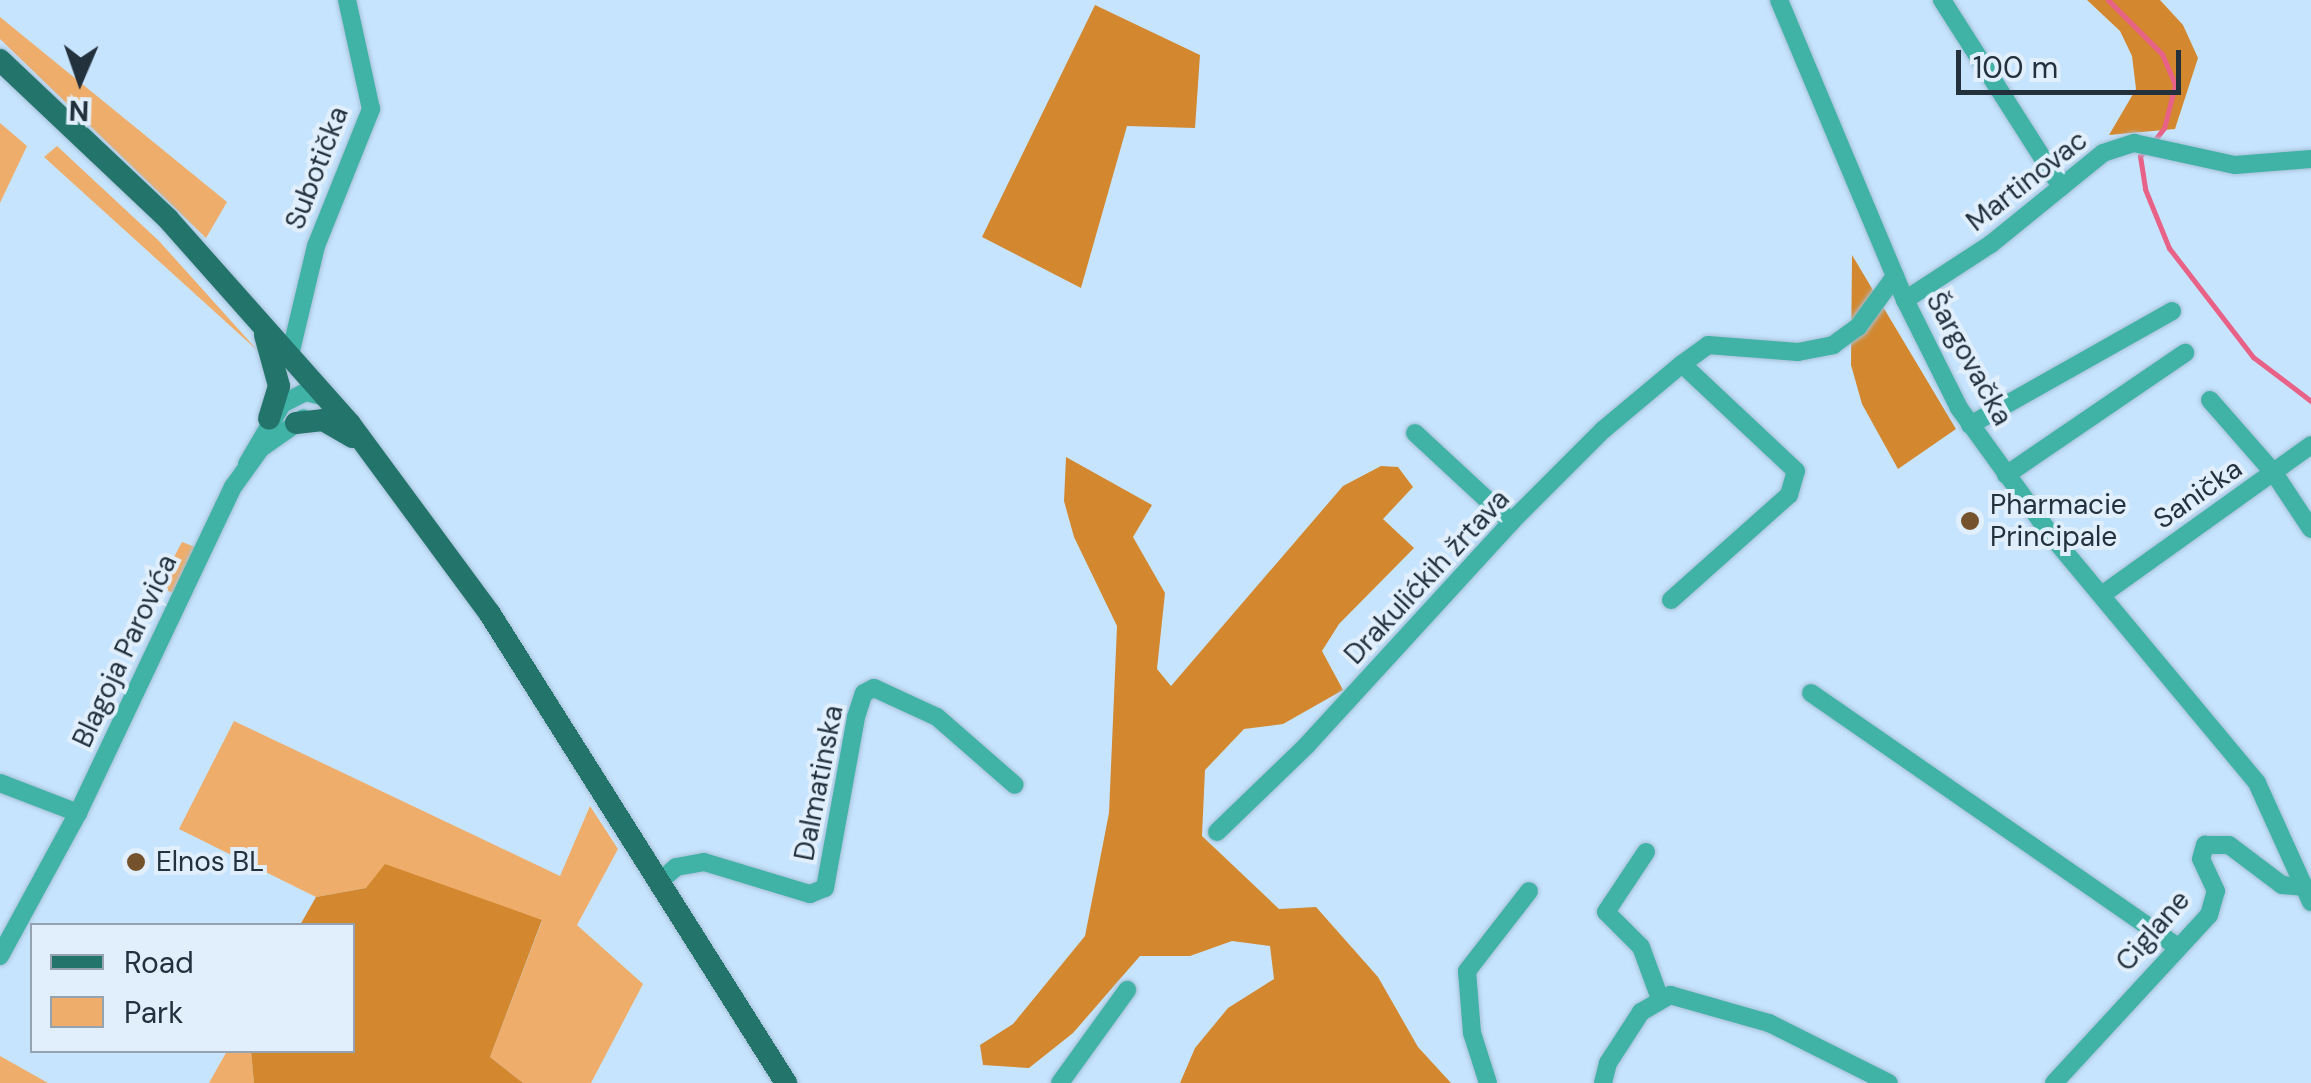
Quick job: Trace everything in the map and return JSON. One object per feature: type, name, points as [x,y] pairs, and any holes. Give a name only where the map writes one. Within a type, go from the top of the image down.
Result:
[{"type":"main road","points":[[0,60],[95,143],[248,307],[374,459],[490,614],[786,1083]]},
{"type":"main road","points":[[248,307],[278,370],[268,418]]},
{"type":"main road","points":[[296,423],[334,424],[374,459]]},
{"type":"street","name":"Subotička","points":[[290,355],[316,246],[371,109],[347,0]]},
{"type":"street","name":"Šargovačka","points":[[1779,0],[1905,300],[1970,424],[2006,476],[2257,783],[2308,895]]},
{"type":"street","points":[[1942,0],[2061,187]]},
{"type":"street","name":"Martinovac","points":[[1905,300],[1991,244],[2102,153],[2134,143],[2267,167],[2311,159]]},
{"type":"street","name":"Drakulićkih žrtava","points":[[1217,832],[1308,746],[1511,522],[1603,430],[1682,364],[1708,346],[1798,352],[1833,346],[1858,327],[1895,276]]},
{"type":"street","points":[[1970,424],[2172,311]]},
{"type":"street","points":[[2006,476],[2185,353]]},
{"type":"street","points":[[1671,600],[1789,495],[1796,471],[1682,364]]},
{"type":"street","points":[[247,464],[268,418],[298,394],[324,394]]},
{"type":"street","name":"Blagoja Parovića","points":[[0,956],[78,813],[247,464],[321,406],[324,394]]},
{"type":"street","name":"Sanička","points":[[2210,400],[2274,473],[2311,529]]},
{"type":"street","points":[[1415,433],[1511,522]]},
{"type":"street","name":"Sanička","points":[[2103,594],[2311,444]]},
{"type":"street","name":"Dalmatinska","points":[[659,882],[676,866],[704,862],[810,894],[824,888],[856,717],[864,693],[874,688],[937,718],[1015,785]]},
{"type":"street","points":[[1811,693],[2178,947]]},
{"type":"street","points":[[0,782],[78,813]]},
{"type":"street","name":"Ciglane","points":[[2054,1083],[2178,947],[2215,900],[2201,859],[2205,845],[2230,845],[2282,885],[2308,895]]},
{"type":"street","points":[[1646,852],[1606,912],[1641,947],[1660,996]]},
{"type":"street","points":[[1488,1083],[1472,1033],[1468,971],[1528,891]]},
{"type":"street","points":[[1060,1083],[1127,990]]},
{"type":"street","points":[[1603,1083],[1621,1040],[1660,996]]},
{"type":"street","points":[[1660,996],[1769,1023],[1889,1083]]},
{"type":"green space","points":[[0,17],[227,202],[206,238],[0,39]]},
{"type":"green space","points":[[0,123],[27,146],[0,203]]},
{"type":"green space","points":[[57,146],[159,241],[258,351],[44,157]]},
{"type":"green space","points":[[182,542],[195,547],[176,594],[158,587]]},
{"type":"green space","points":[[234,721],[560,876],[590,806],[618,849],[577,925],[643,984],[591,1083],[523,1083],[490,1057],[542,921],[366,888],[316,897],[179,829]]},
{"type":"green space","points":[[226,1053],[251,1053],[254,1083],[209,1083]]},
{"type":"green space","points":[[0,1056],[48,1083],[0,1083]]},
{"type":"shaded area","points":[[2087,0],[2160,0],[2183,25],[2198,58],[2175,129],[2109,135],[2136,89],[2132,56],[2120,31]]},
{"type":"shaded area","points":[[1095,5],[1200,55],[1195,128],[1127,126],[1081,288],[982,237]]},
{"type":"shaded area","points":[[1852,255],[1956,429],[1898,469],[1862,404],[1851,365]]},
{"type":"shaded area","points":[[1066,457],[1152,505],[1133,537],[1165,593],[1157,669],[1171,686],[1343,486],[1381,466],[1398,467],[1413,487],[1383,519],[1414,548],[1339,624],[1322,651],[1343,690],[1283,724],[1244,729],[1205,770],[1202,836],[1279,909],[1316,907],[1378,977],[1418,1047],[1451,1083],[1180,1083],[1195,1048],[1228,1008],[1274,979],[1270,946],[1232,941],[1190,956],[1140,956],[1073,1033],[1029,1068],[983,1065],[980,1045],[1013,1024],[1085,936],[1109,813],[1117,626],[1074,537],[1064,501]]},
{"type":"shaded area","points":[[385,864],[542,920],[490,1057],[523,1083],[254,1083],[251,1053],[355,1053],[355,923],[301,923],[316,897],[366,888]]},
{"type":"waterway","points":[[2108,0],[2162,54],[2175,85],[2164,128],[2154,141]]},
{"type":"waterway","points":[[2147,149],[2140,156],[2145,189],[2169,248],[2253,357],[2311,401]]},
{"type":"place","name":"Pharmacie Principale","points":[[1970,521]]},
{"type":"place","name":"Elnos BL","points":[[136,862]]}]
